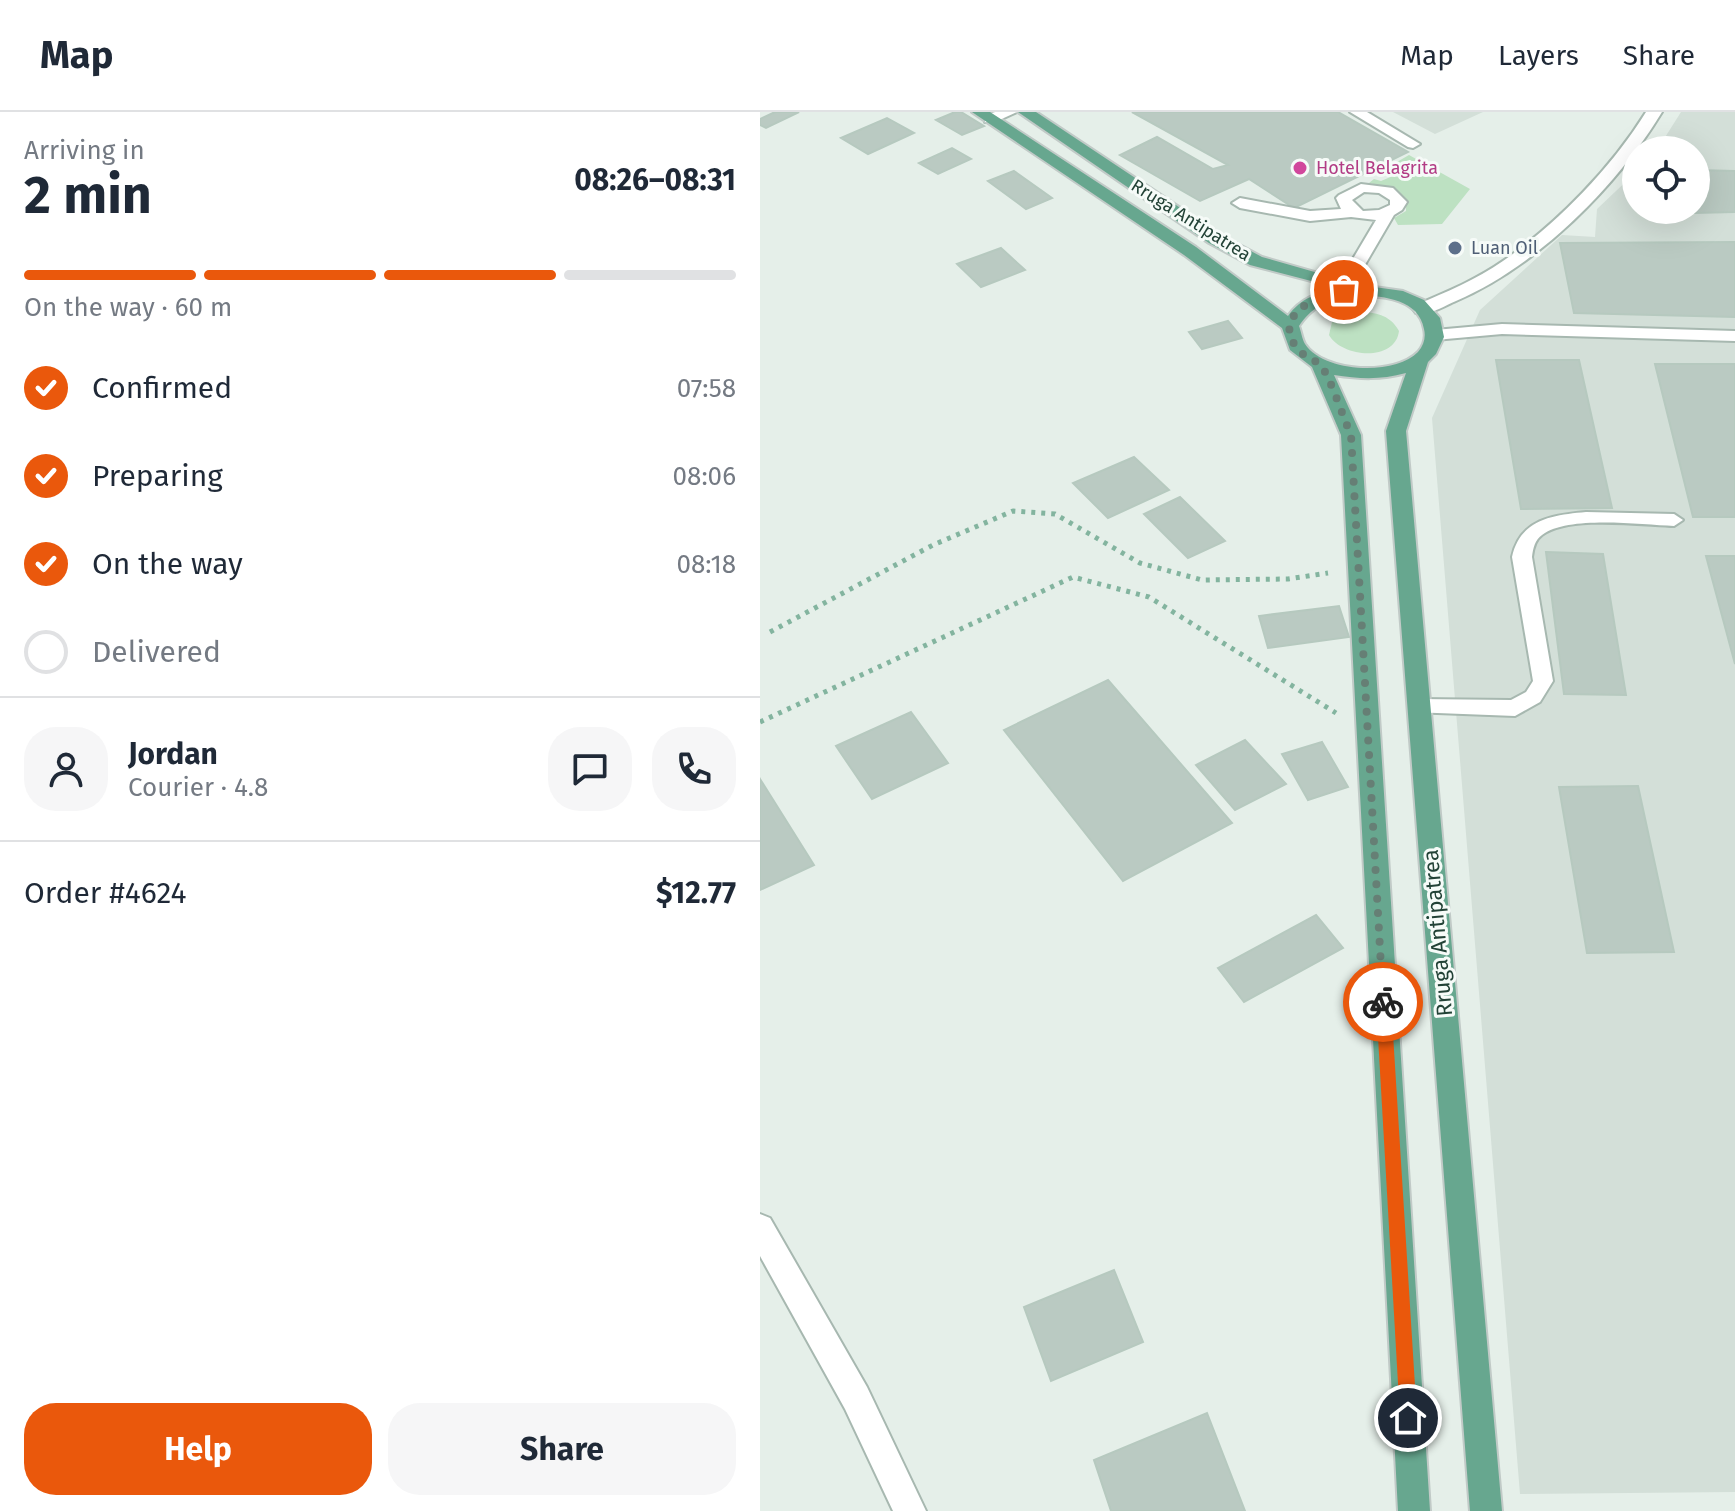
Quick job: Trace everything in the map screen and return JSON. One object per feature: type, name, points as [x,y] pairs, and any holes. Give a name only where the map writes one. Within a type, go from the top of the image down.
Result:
[{"type":"main road","name":"Rruga Antipatrea","points":[[1026,112],[1256,261],[1401,297],[1422,309]]},
{"type":"main road","name":"Rruga Antipatrea","points":[[985,116],[1190,251],[1290,326]]},
{"type":"main road","name":"Rruga Antipatrea","points":[[1374,290],[1344,290],[1318,297],[1298,310],[1290,326],[1290,335],[1300,352],[1321,366],[1351,435],[1414,1511]]},
{"type":"main road","points":[[1422,309],[1430,317],[1435,335]]},
{"type":"main road","name":"Rruga Antipatrea","points":[[1435,335],[1433,344],[1420,359],[1396,431],[1486,1511]]},
{"type":"main road","points":[[1321,366],[1350,373],[1381,373],[1420,359]]},
{"type":"street","points":[[985,116],[1009,112]]},
{"type":"street","points":[[1422,309],[1469,289],[1508,266],[1543,239],[1630,151],[1654,112]]},
{"type":"street","points":[[1435,335],[1502,329],[1735,336]]},
{"type":"street","points":[[760,1228],[856,1398],[910,1511]]},
{"type":"lane","points":[[1357,112],[1413,144]]},
{"type":"lane","points":[[1346,284],[1387,214],[1397,207],[1397,198],[1386,190],[1370,187],[1353,190],[1344,198],[1347,208],[1353,212]]},
{"type":"lane","points":[[1240,203],[1310,216],[1353,212],[1369,216],[1387,214]]},
{"type":"lane","points":[[1418,707],[1515,708],[1533,697],[1543,681],[1522,557],[1525,541],[1540,527],[1566,519],[1674,520]]},
{"type":"path","points":[[770,632],[933,545],[1013,511],[1055,514],[1140,563],[1202,580],[1288,579],[1357,568]]},
{"type":"path","points":[[760,722],[1073,577],[1149,597],[1367,732]]},
{"type":"shaded area","points":[[1393,112],[1483,112],[1435,134]]},
{"type":"shaded area","points":[[1681,112],[1735,112],[1735,1492],[1520,1494],[1432,418],[1480,310],[1562,235],[1595,237],[1597,209],[1622,185],[1622,224],[1710,224],[1710,136],[1666,136]]},
{"type":"green space","points":[[1409,155],[1470,189],[1442,224],[1398,225],[1394,218],[1406,211],[1406,199],[1383,186],[1369,183],[1400,173],[1390,166]]},
{"type":"green space","points":[[1350,313],[1384,316],[1396,326],[1399,331],[1388,348],[1378,352],[1355,352],[1344,348],[1329,335],[1332,322]]},
{"type":"building","points":[[775,112],[799,112],[766,128],[760,125],[760,119]]},
{"type":"building","points":[[961,112],[984,126],[962,135],[936,120]]},
{"type":"building","points":[[1132,112],[1338,112],[1408,152],[1294,208],[1249,179],[1200,201],[1120,155],[1157,137],[1213,169],[1228,165]]},
{"type":"building","points":[[887,118],[914,133],[868,154],[841,138]]},
{"type":"building","points":[[952,148],[971,159],[938,174],[919,163]]},
{"type":"building","points":[[1710,170],[1735,171],[1735,212],[1710,213]]},
{"type":"building","points":[[1014,171],[1052,198],[1026,209],[988,181]]},
{"type":"building","points":[[1735,242],[1735,317],[1574,313],[1560,243]]},
{"type":"building","points":[[1001,248],[1025,270],[981,287],[957,264]]},
{"type":"building","points":[[1228,321],[1242,338],[1202,349],[1189,332]]},
{"type":"building","points":[[1496,360],[1579,360],[1612,508],[1521,509]]},
{"type":"building","points":[[1655,364],[1735,364],[1735,517],[1693,517]]},
{"type":"building","points":[[1134,457],[1169,490],[1108,518],[1073,483]]},
{"type":"building","points":[[1180,497],[1225,541],[1188,558],[1144,514]]},
{"type":"building","points":[[1546,552],[1603,554],[1626,695],[1564,694]]},
{"type":"building","points":[[1706,556],[1735,556],[1735,664]]},
{"type":"building","points":[[1339,606],[1349,637],[1268,648],[1259,616]]},
{"type":"building","points":[[1108,680],[1232,823],[1123,881],[1004,730]]},
{"type":"building","points":[[911,712],[948,763],[872,799],[836,746]]},
{"type":"building","points":[[1245,740],[1286,784],[1235,810],[1196,765]]},
{"type":"building","points":[[1322,742],[1348,787],[1308,800],[1282,754]]},
{"type":"building","points":[[760,779],[814,865],[760,890]]},
{"type":"building","points":[[1638,786],[1674,952],[1587,953],[1559,787]]},
{"type":"building","points":[[1316,915],[1343,948],[1244,1002],[1218,968]]},
{"type":"building","points":[[1114,1270],[1143,1342],[1051,1381],[1024,1307]]},
{"type":"building","points":[[1207,1413],[1245,1511],[1111,1511],[1094,1460]]},
{"type":"way so far","points":[[1344,290],[1318,297],[1298,310],[1290,326],[1290,335],[1300,352],[1321,366],[1351,435],[1383,1002]]},
{"type":"place","name":"Hotel Belagrita","points":[[1300,168]]},
{"type":"place","name":"Luan Oil","points":[[1455,248]]},
{"type":"route","points":[[1383,1002],[1408,1418]]}]
